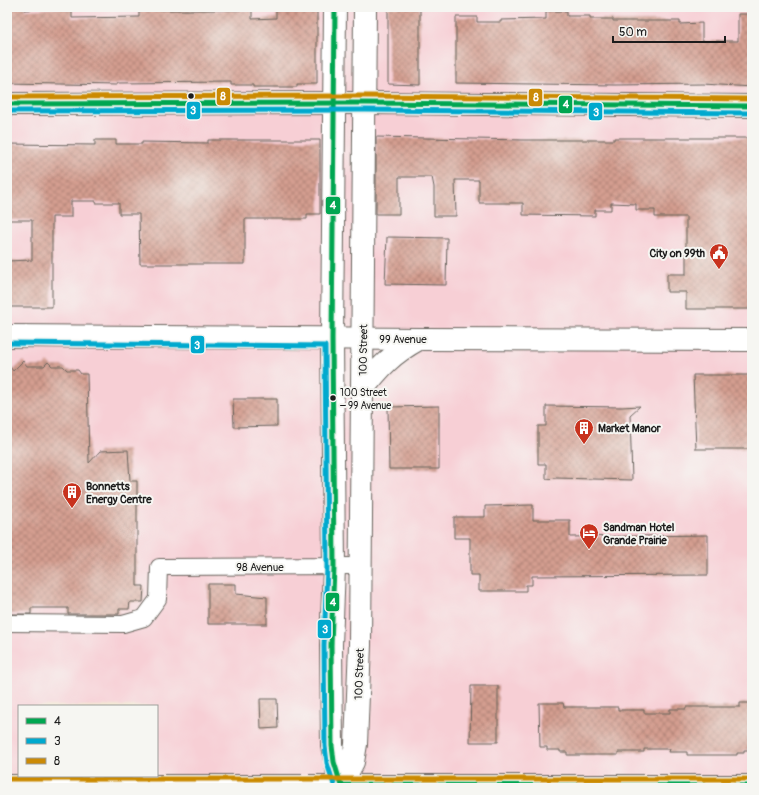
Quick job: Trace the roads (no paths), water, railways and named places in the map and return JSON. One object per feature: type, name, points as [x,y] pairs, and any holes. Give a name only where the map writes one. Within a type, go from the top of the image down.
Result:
[{"type":"main road","points":[[335,7],[332,339],[334,567],[331,645],[332,746],[334,762],[341,787]]},
{"type":"main road","name":"100 Street","points":[[341,787],[353,762],[356,744],[362,566],[365,7]]},
{"type":"main road","points":[[7,104],[365,103],[752,106]]},
{"type":"main road","name":"99 Avenue","points":[[7,336],[419,340],[752,340]]},
{"type":"main road","points":[[362,390],[381,366],[398,351],[419,340]]},
{"type":"main road","points":[[7,786],[752,786]]},
{"type":"street","name":"98 Avenue","points":[[7,623],[123,624],[144,618],[158,600],[159,567],[362,566]]},
{"type":"place","name":"City on 99th","points":[[719,270]]},
{"type":"place","name":"100 Street – 99 Avenue","points":[[333,398]]},
{"type":"place","name":"Market Manor","points":[[584,445]]},
{"type":"place","name":"Bonnetts Energy Centre","points":[[72,509]]},
{"type":"place","name":"Sandman Hotel Grande Prairie","points":[[589,550]]}]
